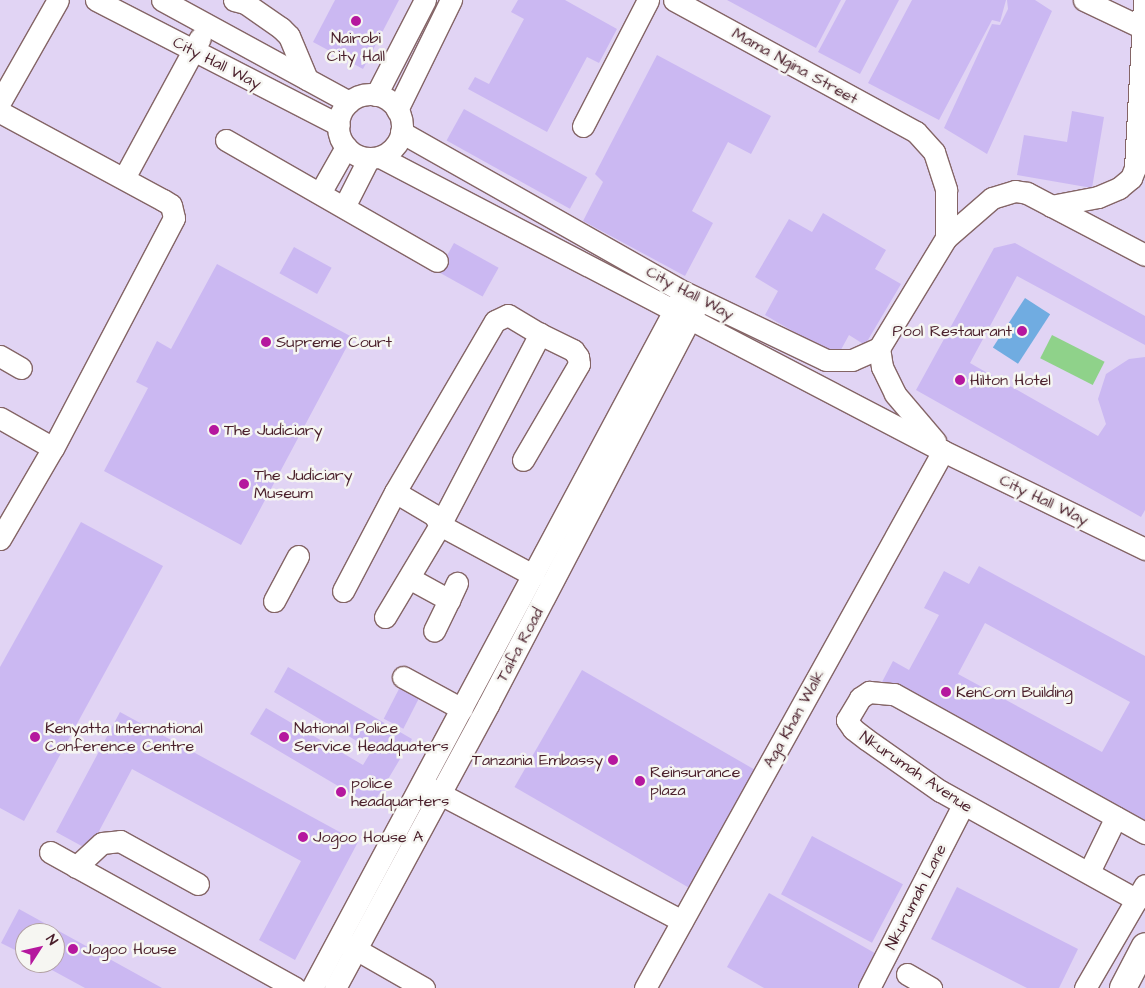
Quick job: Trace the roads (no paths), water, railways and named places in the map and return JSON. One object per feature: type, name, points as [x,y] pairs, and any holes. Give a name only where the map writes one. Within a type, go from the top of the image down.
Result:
[{"type":"main road","points":[[1123,988],[1145,946]]},
{"type":"street","points":[[0,102],[58,0]]},
{"type":"street","name":"City Hall Way","points":[[96,0],[339,125]]},
{"type":"street","name":"City Hall Way","points":[[162,0],[349,102]]},
{"type":"street","points":[[234,0],[245,3],[281,28],[289,36],[307,79]]},
{"type":"street","points":[[376,95],[425,0]]},
{"type":"street","points":[[397,110],[376,95],[358,97],[349,102],[341,110],[339,125],[346,147],[355,154],[374,157],[391,150],[401,132],[397,110],[451,0]]},
{"type":"street","points":[[583,126],[648,0]]},
{"type":"street","name":"Mama Ngina Street","points":[[674,0],[916,132],[926,140],[940,163],[946,190],[946,238]]},
{"type":"street","points":[[1084,0],[1144,29]]},
{"type":"street","points":[[1051,206],[1098,196],[1119,188],[1131,178],[1135,168],[1144,29],[1144,0]]},
{"type":"street","points":[[124,178],[207,26]]},
{"type":"street","points":[[0,112],[171,205],[174,218],[53,448],[0,539]]},
{"type":"street","name":"City Hall Way","points":[[401,132],[692,296],[826,360],[852,360],[879,348],[882,367],[895,394],[943,451]]},
{"type":"street","points":[[226,140],[438,261]]},
{"type":"street","points":[[320,193],[346,147]]},
{"type":"street","points":[[344,207],[374,157]]},
{"type":"street","name":"City Hall Way","points":[[374,157],[943,451],[1145,549]]},
{"type":"street","points":[[879,348],[946,238],[992,198],[1004,192],[1027,193],[1145,255]]},
{"type":"street","points":[[683,315],[692,296]]},
{"type":"street","points":[[343,590],[395,492],[495,321],[508,315],[540,334],[573,350],[578,356],[579,364],[523,460]]},
{"type":"street","name":"Taifa Road","points":[[431,789],[462,709],[537,568],[683,315]]},
{"type":"street","name":"Taifa Road","points":[[312,988],[348,944],[683,315]]},
{"type":"street","points":[[385,617],[540,334]]},
{"type":"street","points":[[0,356],[21,368]]},
{"type":"street","points":[[0,418],[53,448]]},
{"type":"street","name":"Aga Khan Walk","points":[[645,988],[943,451]]},
{"type":"street","points":[[395,492],[440,518],[537,568]]},
{"type":"street","points":[[274,602],[298,556]]},
{"type":"street","points":[[408,578],[453,591],[434,631]]},
{"type":"street","points":[[403,677],[462,709]]},
{"type":"street","name":"Nkurumah Avenue","points":[[1141,893],[1090,872],[963,805],[853,729],[847,720],[860,698],[869,692],[894,694],[1145,833]]},
{"type":"street","points":[[431,789],[682,921]]},
{"type":"street","name":"Nkurumah Lane","points":[[869,988],[963,805]]},
{"type":"street","points":[[1090,872],[1116,817]]},
{"type":"street","points":[[76,867],[102,843],[120,841],[198,884]]},
{"type":"street","points":[[50,852],[295,988]]},
{"type":"street","points":[[1085,988],[1141,893]]},
{"type":"street","points":[[348,944],[424,988]]},
{"type":"street","name":"Taifa Road","points":[[335,988],[348,944]]},
{"type":"street","points":[[907,974],[932,988]]},
{"type":"water","name":"Pool Restaurant","points":[[1025,298],[1050,314],[1018,364],[993,347]]},
{"type":"place","name":"Nairobi City Hall","points":[[356,21]]},
{"type":"place","name":"Pool Restaurant","points":[[1022,331]]},
{"type":"place","name":"Supreme Court","points":[[266,342]]},
{"type":"place","name":"Hilton Hotel","points":[[960,380]]},
{"type":"place","name":"The Judiciary","points":[[214,430]]},
{"type":"place","name":"The Judiciary Museum","points":[[244,484]]},
{"type":"place","name":"KenCom Building","points":[[946,692]]},
{"type":"place","name":"Kenyatta International Conference Centre","points":[[35,737]]},
{"type":"place","name":"National Police Service Headquaters","points":[[284,737]]},
{"type":"place","name":"Tanzania Embassy","points":[[613,760]]},
{"type":"place","name":"Reinsurance plaza","points":[[640,781]]},
{"type":"place","name":"police headquarters","points":[[341,792]]},
{"type":"place","name":"Jogoo House A","points":[[303,837]]},
{"type":"place","name":"Jogoo House","points":[[73,949]]}]
